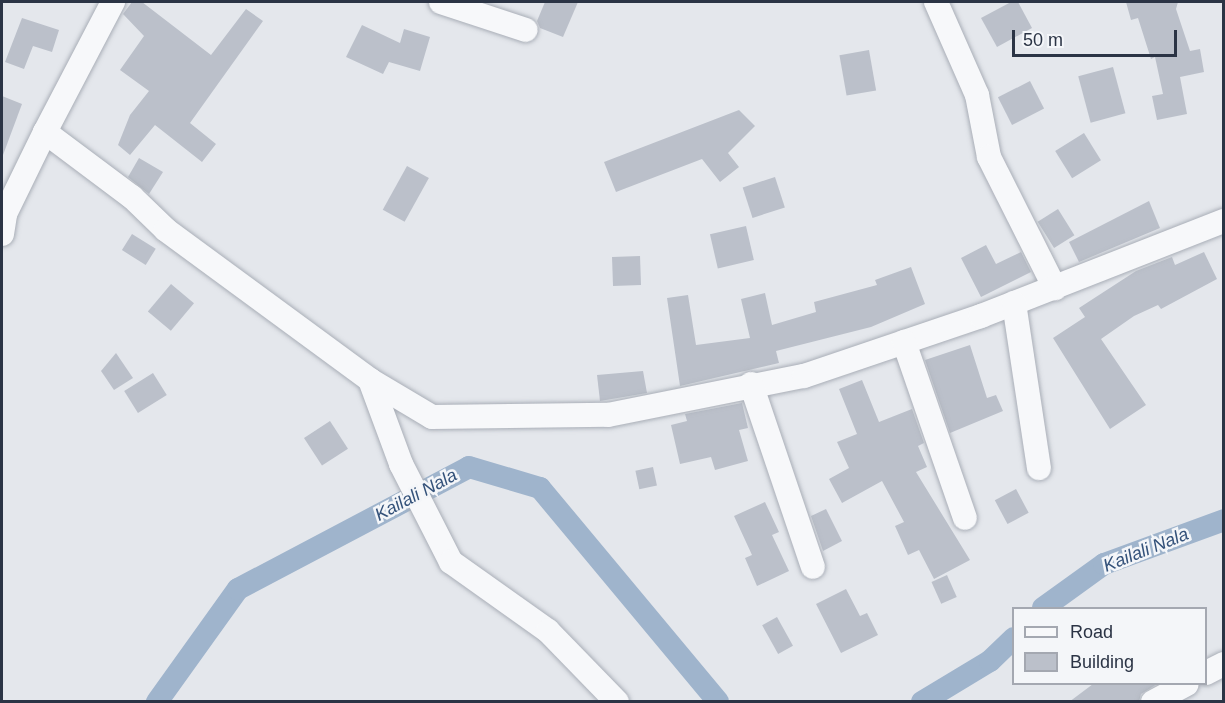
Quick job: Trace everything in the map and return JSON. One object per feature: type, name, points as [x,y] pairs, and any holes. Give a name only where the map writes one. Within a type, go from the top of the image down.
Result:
[{"type":"street","points":[[2,234],[5,214],[113,2]]},
{"type":"street","points":[[441,2],[526,30]]},
{"type":"street","points":[[936,2],[977,95],[989,157],[1055,288]]},
{"type":"street","points":[[45,132],[132,197],[166,230],[370,380],[432,417],[608,415],[804,375],[1055,288],[1224,221]]},
{"type":"street","points":[[1014,303],[1039,468]]},
{"type":"street","points":[[904,342],[965,518]]},
{"type":"street","points":[[370,380],[401,464],[451,562],[548,631],[616,702]]},
{"type":"street","points":[[751,384],[813,567]]},
{"type":"street","points":[[1207,672],[1224,664]]},
{"type":"street","points":[[1153,702],[1185,685]]},
{"type":"building","points":[[132,2],[142,2],[211,55],[246,9],[263,21],[190,123],[216,144],[202,162],[155,125],[130,155],[118,145],[130,115],[149,91],[120,70],[144,36],[123,14]]},
{"type":"building","points":[[545,2],[578,2],[563,37],[540,28],[537,21]]},
{"type":"building","points":[[1011,2],[1018,2],[1032,28],[997,47],[981,18]]},
{"type":"building","points":[[1126,2],[1178,2],[1176,9],[1190,51],[1200,49],[1204,72],[1180,77],[1187,114],[1157,120],[1152,96],[1163,94],[1155,57],[1151,59],[1138,18],[1131,20]]},
{"type":"building","points":[[22,18],[59,30],[52,52],[33,46],[24,69],[5,62]]},
{"type":"building","points":[[362,25],[400,43],[404,29],[430,37],[420,71],[389,62],[383,74],[346,57]]},
{"type":"building","points":[[869,50],[876,90],[847,96],[839,55]]},
{"type":"building","points":[[1113,67],[1125,113],[1091,123],[1078,76]]},
{"type":"building","points":[[1030,81],[1044,109],[1012,125],[998,97]]},
{"type":"building","points":[[2,96],[22,104],[3,155],[2,155]]},
{"type":"building","points":[[739,110],[755,126],[728,153],[739,167],[720,182],[702,159],[616,192],[604,162]]},
{"type":"building","points":[[1084,133],[1101,160],[1072,178],[1055,151]]},
{"type":"building","points":[[139,158],[163,172],[149,194],[128,177]]},
{"type":"building","points":[[407,166],[429,178],[405,222],[383,210]]},
{"type":"building","points":[[775,177],[785,207],[753,218],[743,188]]},
{"type":"building","points":[[1149,201],[1160,228],[1079,262],[1069,242]]},
{"type":"building","points":[[1058,209],[1074,235],[1054,248],[1038,222]]},
{"type":"building","points":[[746,226],[754,260],[718,268],[710,234]]},
{"type":"building","points":[[132,234],[156,249],[146,265],[122,250]]},
{"type":"building","points":[[986,245],[996,264],[1021,252],[1031,272],[981,297],[961,258]]},
{"type":"building","points":[[1204,252],[1217,279],[1161,309],[1158,305],[1134,316],[1101,339],[1146,405],[1110,429],[1053,338],[1085,317],[1079,308],[1136,271],[1172,257],[1175,265]]},
{"type":"building","points":[[640,256],[641,285],[613,286],[612,257]]},
{"type":"building","points":[[911,267],[925,304],[871,327],[776,351],[779,363],[680,386],[667,298],[688,295],[696,345],[750,338],[741,299],[765,293],[772,325],[816,312],[814,302],[877,285],[875,280]]},
{"type":"building","points":[[171,284],[194,303],[171,331],[148,312]]},
{"type":"building","points":[[970,345],[987,398],[996,395],[1003,411],[950,433],[925,360]]},
{"type":"building","points":[[116,353],[133,378],[114,390],[101,371]]},
{"type":"building","points":[[643,371],[647,393],[600,401],[597,375]]},
{"type":"building","points":[[153,373],[167,395],[138,413],[124,391]]},
{"type":"building","points":[[862,380],[879,422],[912,409],[924,443],[918,446],[927,467],[916,472],[970,560],[934,579],[919,550],[908,555],[895,526],[904,522],[882,481],[842,503],[829,479],[849,468],[837,442],[857,434],[839,389]]},
{"type":"building","points":[[742,403],[748,428],[739,430],[748,461],[715,470],[711,457],[680,464],[671,425],[687,421],[685,414]]},
{"type":"building","points":[[330,421],[348,449],[322,466],[304,438]]},
{"type":"building","points":[[653,467],[657,486],[639,489],[635,471]]},
{"type":"building","points":[[1016,489],[1029,513],[1007,524],[995,500]]},
{"type":"building","points":[[765,502],[779,532],[772,535],[789,571],[757,586],[745,558],[752,555],[734,516]]},
{"type":"building","points":[[826,509],[842,541],[823,551],[811,516]]},
{"type":"building","points":[[947,575],[957,597],[941,604],[931,582]]},
{"type":"building","points":[[846,589],[860,616],[867,613],[878,635],[841,653],[816,604]]},
{"type":"building","points":[[777,617],[793,646],[778,654],[762,625]]},
{"type":"building","points":[[1092,685],[1155,685],[1141,694],[1139,702],[1069,702]]},
{"type":"waterway","name":"Kailali Nala","points":[[157,702],[238,589],[469,467],[540,488],[718,702]]},
{"type":"waterway","name":"Kailali Nala","points":[[1044,607],[1104,564],[1224,520]]},
{"type":"waterway","name":"Kailali Nala","points":[[922,702],[990,661],[1012,640]]}]
